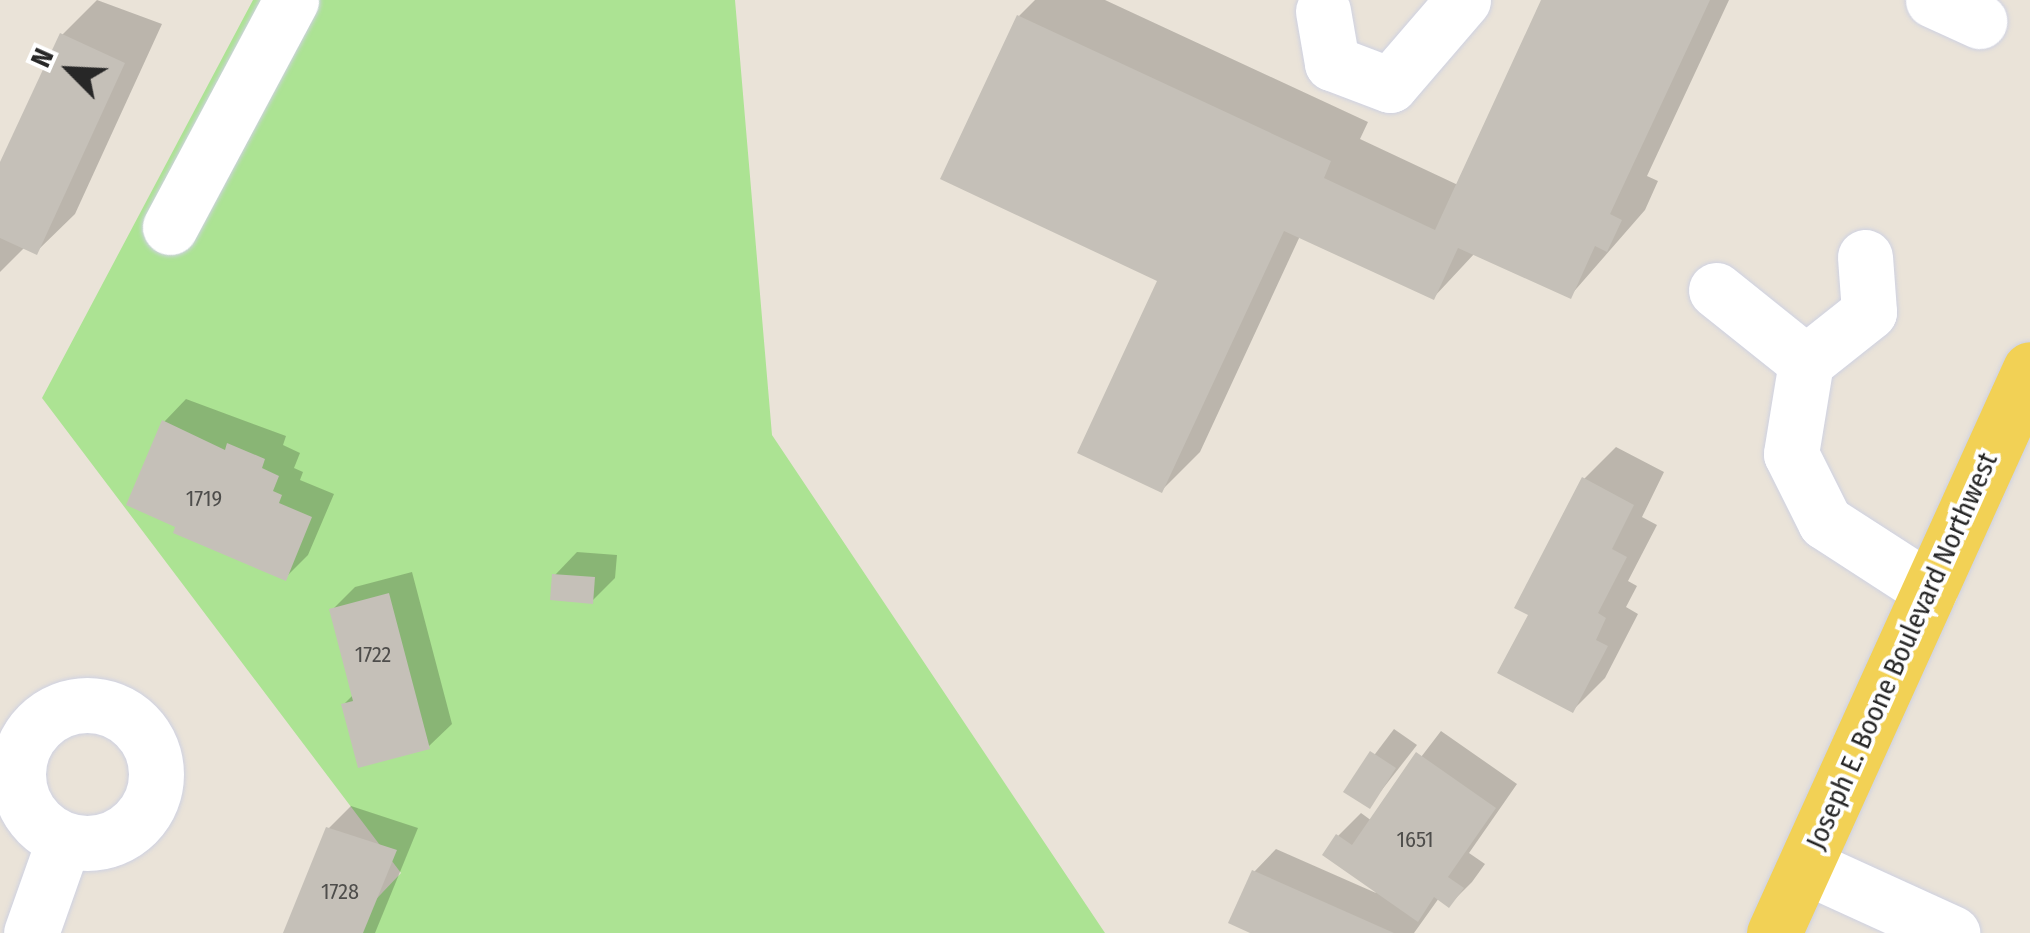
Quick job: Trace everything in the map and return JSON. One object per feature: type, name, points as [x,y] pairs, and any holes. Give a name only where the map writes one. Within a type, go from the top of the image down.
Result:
[{"type":"main road","name":"Joseph E. Boone Boulevard Northwest","points":[[1774,933],[2030,369]]},
{"type":"street","points":[[170,227],[290,0]]},
{"type":"street","points":[[1323,11],[1332,63],[1390,84],[1462,0]]},
{"type":"street","points":[[1865,257],[1869,312],[1806,362],[1791,454],[1825,522],[1930,590]]},
{"type":"street","points":[[1716,290],[1806,362]]},
{"type":"street","points":[[32,933],[64,840]]},
{"type":"street","points":[[1804,866],[1952,933]]},
{"type":"green space","points":[[253,0],[735,0],[772,435],[1105,933],[344,933],[401,873],[42,398]]},
{"type":"building","points":[[1541,0],[1710,0],[1610,214],[1622,220],[1607,252],[1595,246],[1571,299],[1458,248],[1434,300],[1284,231],[1162,493],[1077,453],[1157,281],[940,179],[1017,15],[1331,161],[1324,178],[1435,230]]},
{"type":"building","points":[[60,33],[125,63],[37,255],[0,238],[0,162]]},
{"type":"building","points":[[162,420],[225,450],[227,443],[265,459],[262,468],[279,476],[273,491],[282,495],[279,503],[312,517],[286,581],[173,533],[175,527],[126,505]]},
{"type":"building","points":[[1582,477],[1634,505],[1612,549],[1627,557],[1598,613],[1606,618],[1596,640],[1608,646],[1573,713],[1497,673],[1528,615],[1514,608]]},
{"type":"building","points":[[552,574],[595,577],[593,604],[550,600]]},
{"type":"building","points":[[389,593],[430,749],[358,768],[341,704],[353,701],[329,609]]},
{"type":"building","points":[[1370,751],[1396,768],[1370,809],[1343,792]]},
{"type":"building","points":[[1416,752],[1496,808],[1448,877],[1464,888],[1449,908],[1434,897],[1418,922],[1322,855],[1336,834],[1352,845]]},
{"type":"building","points":[[326,827],[397,850],[363,933],[283,933]]},
{"type":"building","points":[[1252,870],[1394,933],[1250,933],[1228,923]]}]
